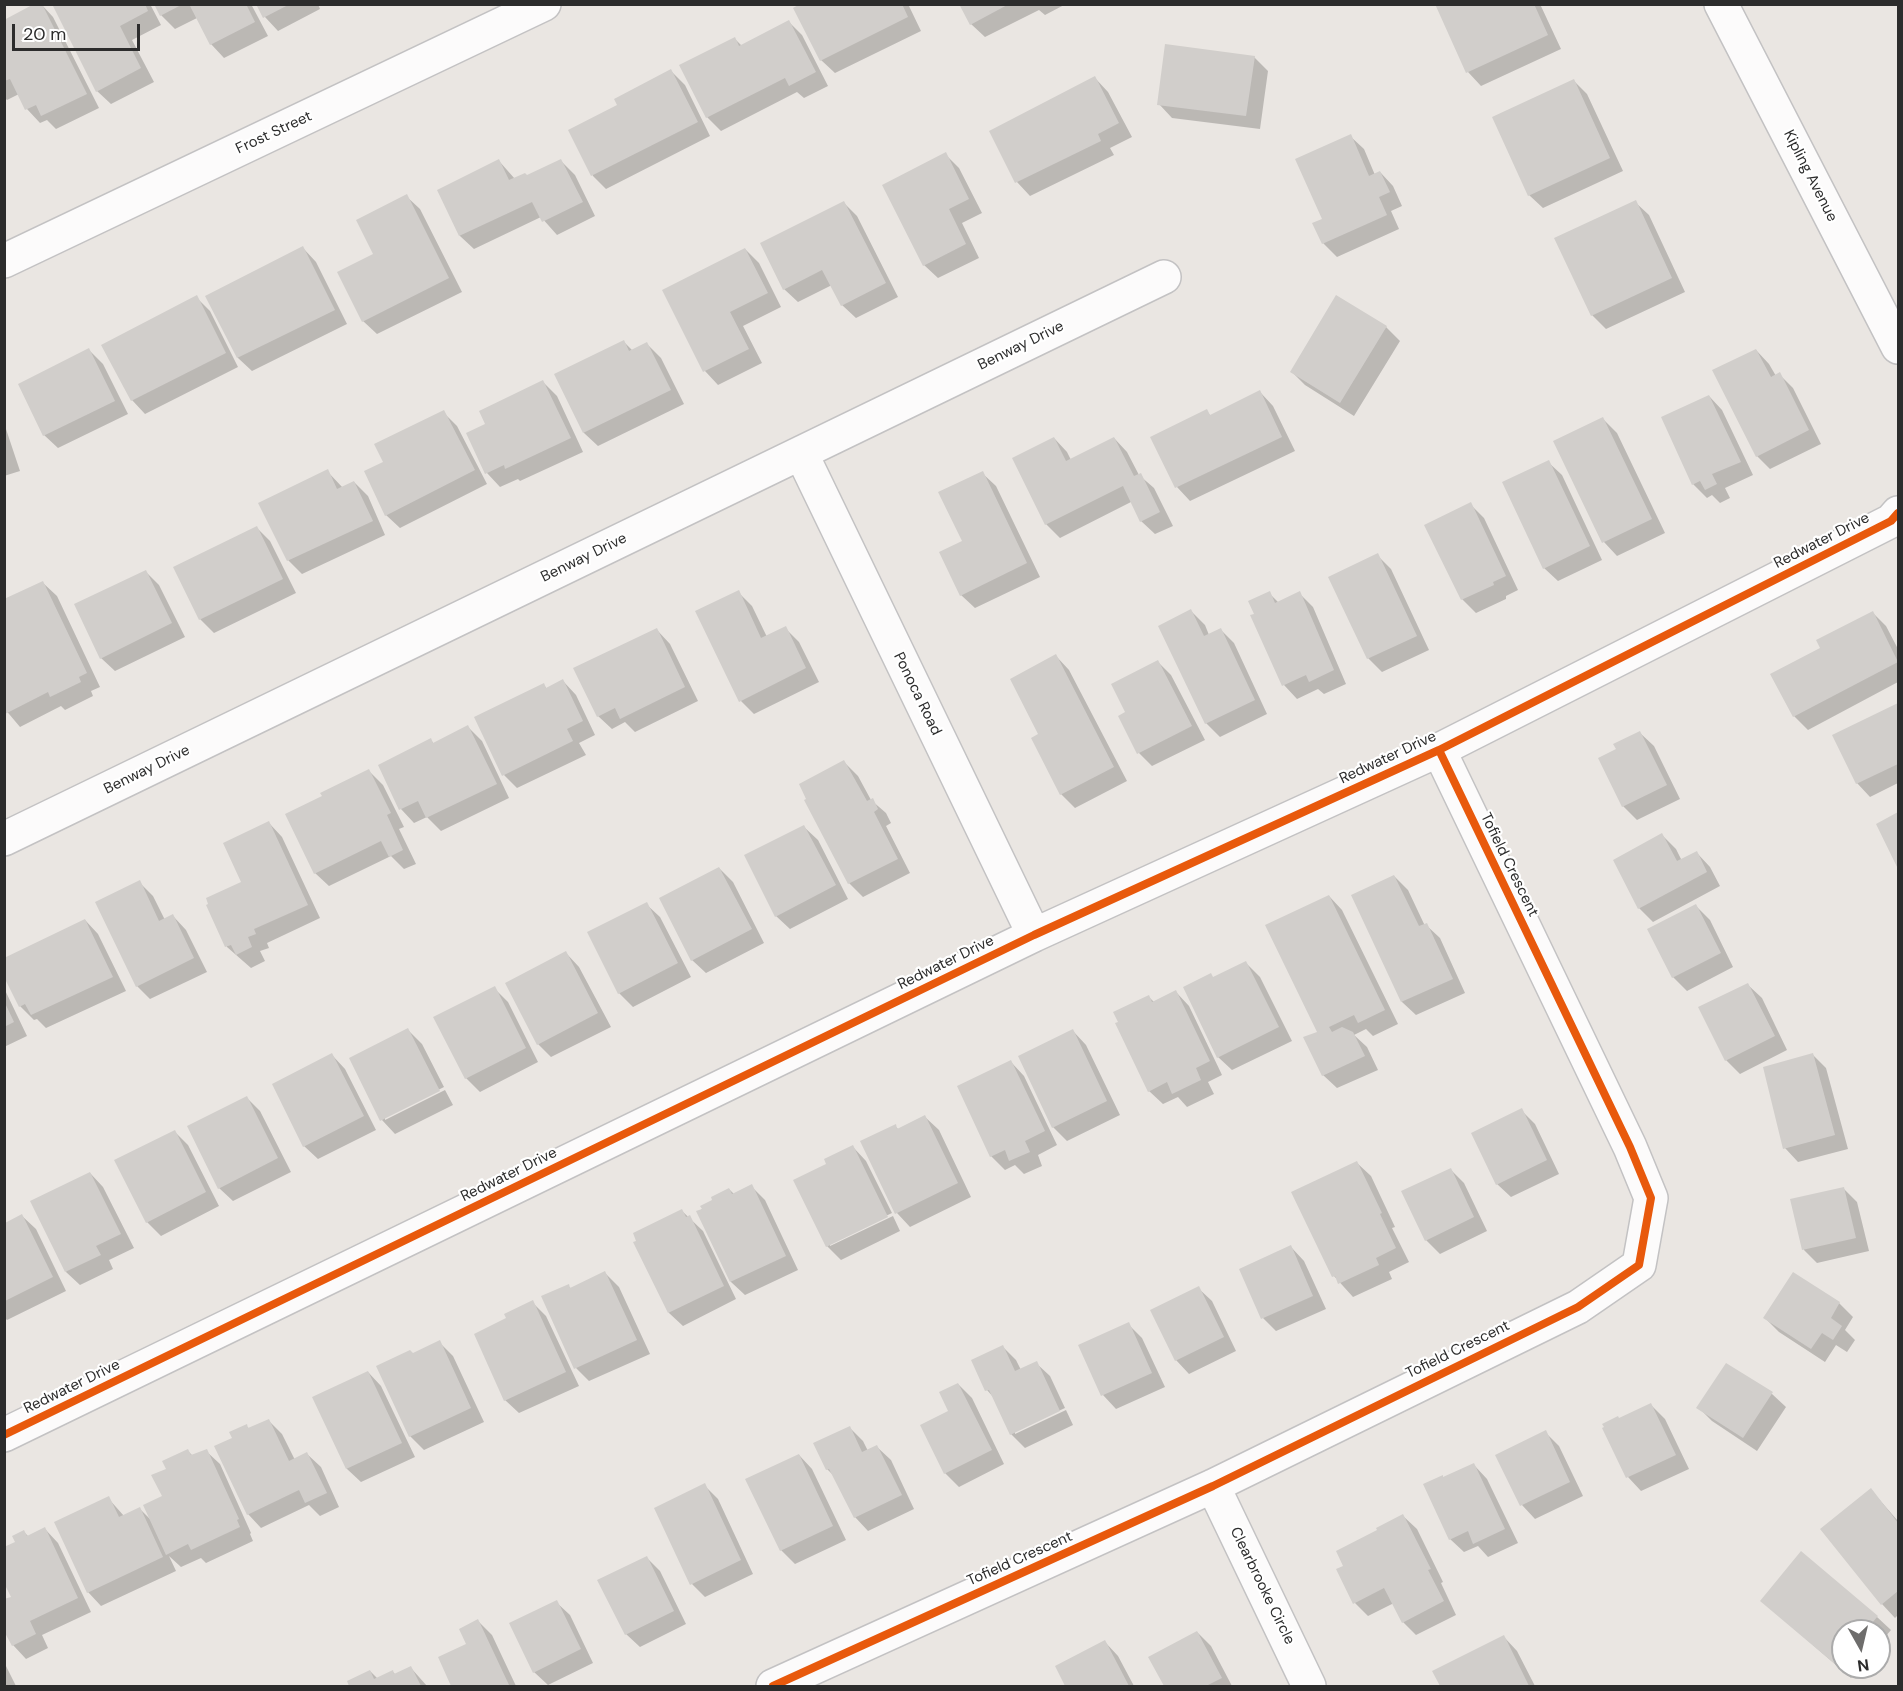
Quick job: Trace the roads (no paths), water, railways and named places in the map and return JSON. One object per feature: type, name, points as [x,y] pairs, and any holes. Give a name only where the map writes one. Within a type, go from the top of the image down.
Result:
[{"type":"street","name":"Frost Street","points":[[4,261],[544,4]]},
{"type":"street","name":"Kipling Avenue","points":[[1721,4],[1899,347]]},
{"type":"street","name":"Benway Drive","points":[[4,839],[1164,277]]},
{"type":"street","name":"Ponoca Road","points":[[801,453],[1034,935]]},
{"type":"street","name":"Redwater Drive","points":[[4,1435],[1034,935],[1439,750],[1891,521],[1899,513]]},
{"type":"street","name":"Tofield Crescent","points":[[773,1686],[1214,1486],[1578,1307],[1638,1265],[1651,1198],[1630,1148],[1439,750]]},
{"type":"street","name":"Clearbrooke Circle","points":[[1214,1486],[1310,1686]]}]
